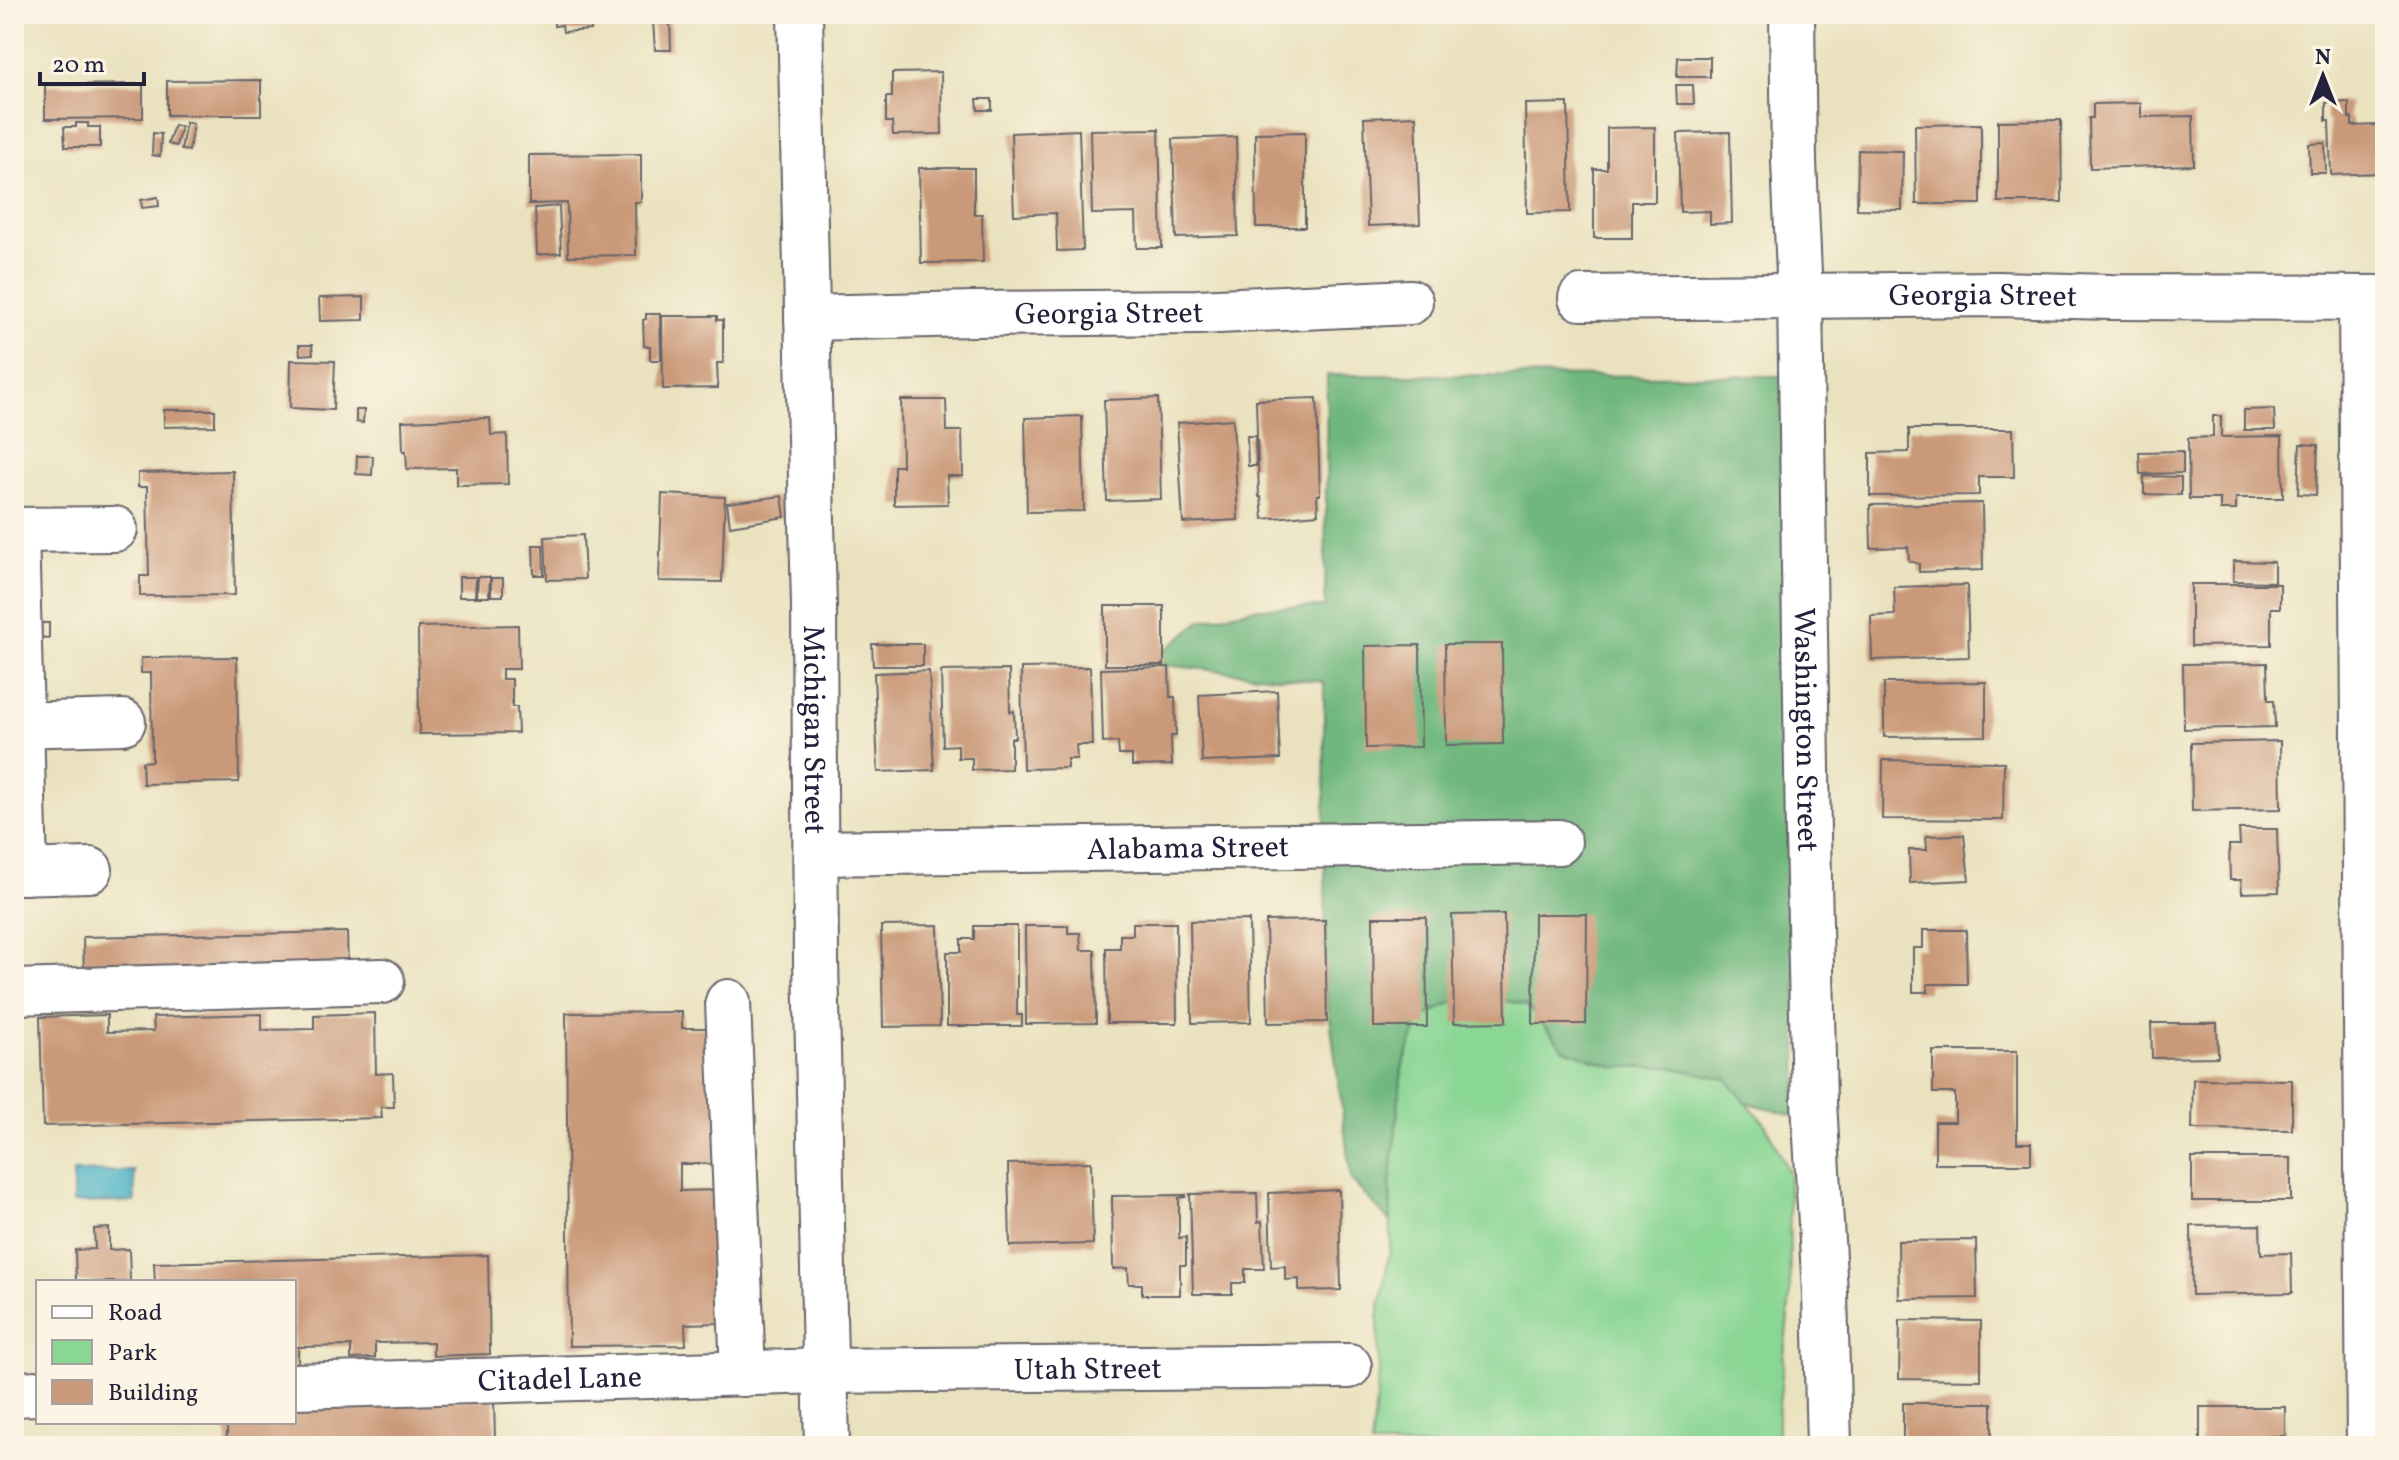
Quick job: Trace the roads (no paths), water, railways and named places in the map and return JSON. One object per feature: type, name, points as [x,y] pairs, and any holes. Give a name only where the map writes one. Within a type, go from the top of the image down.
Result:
[{"type":"street","name":"Michigan Street","points":[[800,14],[814,606],[816,960],[827,1446]]},
{"type":"street","name":"Washington Street","points":[[1792,14],[1814,1102],[1825,1293],[1829,1446]]},
{"type":"street","name":"Georgia Street","points":[[1581,298],[1998,294],[2373,298]]},
{"type":"street","points":[[2369,1446],[2376,1053],[2373,298]]},
{"type":"street","name":"Georgia Street","points":[[807,318],[1197,312],[1410,302]]},
{"type":"street","points":[[90,870],[20,872],[15,530],[115,529]]},
{"type":"street","points":[[18,725],[123,722]]},
{"type":"street","name":"Alabama Street","points":[[816,853],[1559,842]]},
{"type":"street","points":[[14,992],[382,981]]},
{"type":"street","points":[[728,1002],[743,1374]]},
{"type":"street","name":"Utah Street","points":[[825,1371],[1349,1366]]},
{"type":"street","name":"Citadel Lane","points":[[296,1386],[825,1371]]},
{"type":"street","points":[[14,1394],[36,1393]]},
{"type":"water","points":[[134,1171],[135,1202],[73,1203],[73,1172]]}]
